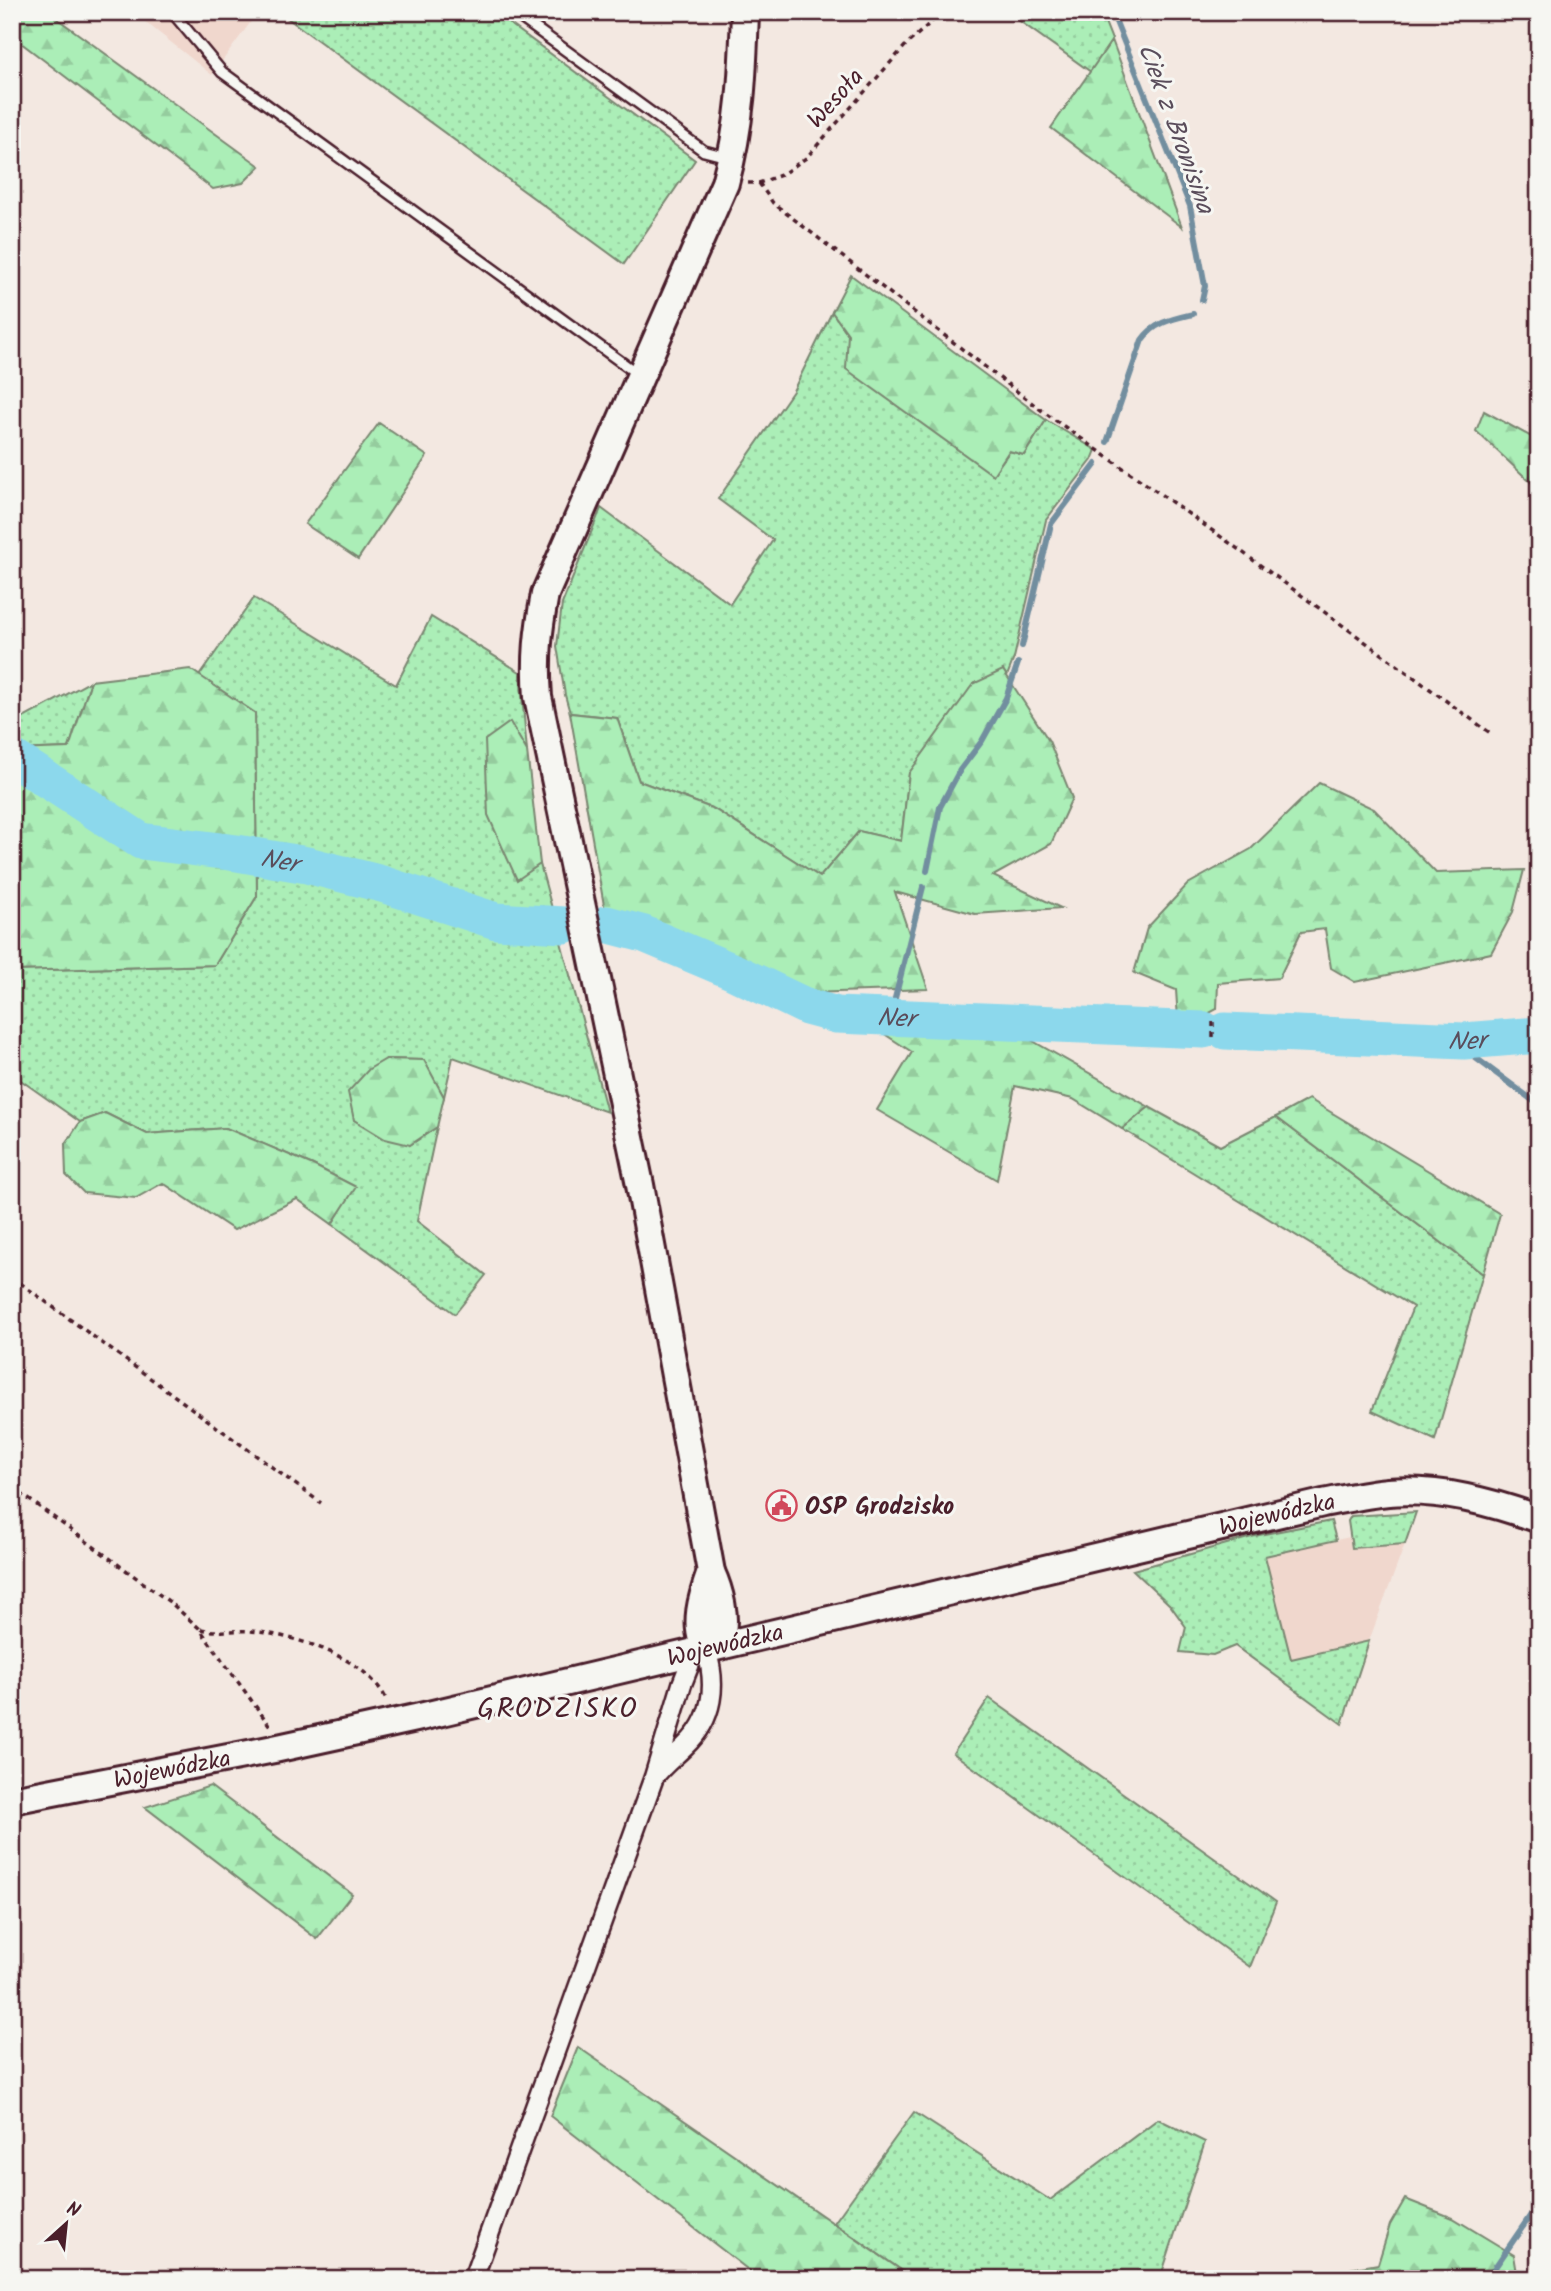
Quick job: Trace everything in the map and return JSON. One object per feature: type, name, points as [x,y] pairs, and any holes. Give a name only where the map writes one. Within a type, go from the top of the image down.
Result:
[{"type":"street","points":[[473,2279],[654,1777],[682,1684],[691,1661],[718,1639],[723,1629],[721,1600],[711,1572],[640,1185],[538,697],[536,667],[537,638],[545,594],[732,175],[742,100],[745,12]]},
{"type":"street","name":"Wojewódzka","points":[[12,1800],[396,1722],[1323,1503],[1391,1492],[1438,1493],[1488,1503],[1539,1519]]},
{"type":"street","points":[[654,1777],[701,1728],[709,1710],[713,1689],[712,1668],[706,1649]]},
{"type":"lane","points":[[172,12],[222,72],[640,376]]},
{"type":"lane","points":[[513,12],[704,151],[732,175]]},
{"type":"path","name":"Wesoła","points":[[732,175],[759,183],[781,176],[806,158],[906,45],[942,12]]},
{"type":"path","points":[[759,183],[773,203],[1045,413],[1238,549],[1493,735]]},
{"type":"path","points":[[1213,1022],[1213,1037]]},
{"type":"path","points":[[12,1277],[321,1503]]},
{"type":"path","points":[[12,1487],[171,1603],[199,1628],[284,1746]]},
{"type":"path","points":[[199,1628],[215,1633],[260,1633],[291,1639],[334,1653],[360,1669],[383,1692],[396,1722]]},
{"type":"shaded area","points":[[133,12],[258,12],[212,75]]},
{"type":"shaded area","points":[[1350,1537],[1352,1548],[1405,1544],[1369,1641],[1291,1660],[1265,1555]]},
{"type":"green space","points":[[12,12],[48,12],[260,166],[243,183],[213,189],[12,36]]},
{"type":"green space","points":[[279,12],[494,12],[695,160],[624,264]]},
{"type":"green space","points":[[1007,12],[1101,12],[1112,40],[1091,72]]},
{"type":"green space","points":[[1112,40],[1182,227],[1051,128]]},
{"type":"green space","points":[[851,275],[1046,420],[1024,455],[1009,451],[993,475],[846,369],[848,334],[832,312]]},
{"type":"green space","points":[[832,312],[848,334],[992,475],[1010,451],[1024,455],[1046,420],[1096,450],[1092,460],[1046,520],[1014,658],[1007,676],[1003,670],[909,773],[901,841],[859,831],[820,877],[714,809],[639,781],[617,718],[570,713],[557,646],[562,604],[601,508],[730,604],[773,540],[718,499],[793,391]]},
{"type":"green space","points":[[1484,411],[1539,441],[1539,490],[1476,431]]},
{"type":"green space","points":[[379,423],[427,456],[358,559],[305,524]]},
{"type":"green space","points":[[254,598],[396,685],[431,617],[520,672],[527,751],[510,723],[517,879],[540,864],[607,1112],[453,1057],[444,1097],[423,1060],[386,1059],[410,1145],[437,1127],[417,1221],[486,1275],[455,1314],[332,1224],[355,1187],[313,1165],[226,1128],[147,1134],[105,1113],[80,1122],[12,1074],[12,971],[215,965],[257,896],[255,713],[199,676]]},
{"type":"green space","points":[[190,669],[255,713],[257,896],[215,965],[12,971],[12,750],[69,748],[91,681]]},
{"type":"green space","points":[[1003,670],[1049,741],[1072,798],[1051,844],[993,876],[1061,908],[975,914],[895,892],[928,989],[808,993],[605,911],[570,713],[617,718],[639,781],[714,809],[820,877],[859,831],[901,841],[909,773],[973,684]]},
{"type":"green space","points":[[91,681],[69,748],[12,750],[12,717],[20,720]]},
{"type":"green space","points":[[510,722],[527,751],[540,864],[517,880],[488,815],[485,740]]},
{"type":"green space","points":[[1319,783],[1374,809],[1436,873],[1524,870],[1513,912],[1491,953],[1355,982],[1331,968],[1325,929],[1301,932],[1279,978],[1218,983],[1217,1009],[1193,1022],[1178,1019],[1176,990],[1134,973],[1147,928],[1188,884],[1251,849]]},
{"type":"green space","points":[[869,1024],[1022,1035],[1149,1107],[1122,1129],[1073,1099],[1015,1086],[997,1180],[877,1110],[912,1052]]},
{"type":"green space","points":[[386,1059],[424,1060],[444,1097],[437,1127],[410,1145],[385,1139],[354,1120],[348,1092],[369,1069]]},
{"type":"green space","points":[[1309,1099],[1500,1214],[1483,1274],[1276,1117]]},
{"type":"green space","points":[[1149,1107],[1220,1146],[1276,1117],[1483,1274],[1435,1440],[1372,1411],[1413,1307],[1122,1129]]},
{"type":"green space","points":[[105,1113],[147,1134],[226,1128],[313,1165],[356,1187],[332,1224],[297,1199],[234,1230],[163,1183],[136,1198],[84,1193],[66,1175],[65,1145],[80,1122]]},
{"type":"green space","points":[[1416,1512],[1405,1544],[1352,1548],[1348,1521],[1351,1516]]},
{"type":"green space","points":[[1331,1521],[1336,1540],[1265,1556],[1291,1659],[1369,1641],[1342,1724],[1235,1646],[1213,1655],[1180,1652],[1186,1627],[1170,1605],[1133,1570],[1259,1535]]},
{"type":"green space","points":[[989,1698],[1276,1902],[1250,1967],[953,1753]]},
{"type":"green space","points":[[210,1786],[352,1894],[317,1939],[145,1807]]},
{"type":"green space","points":[[578,2047],[914,2279],[760,2279],[550,2116]]},
{"type":"green space","points":[[914,2112],[1050,2200],[1158,2119],[1205,2142],[1160,2279],[914,2279],[834,2223]]},
{"type":"green space","points":[[1405,2199],[1453,2218],[1514,2255],[1518,2279],[1325,2279],[1326,2273],[1378,2264],[1390,2225]]},
{"type":"waterway","name":"Ciek z Bronisina","points":[[1112,12],[1190,206],[1205,286],[1202,300]]},
{"type":"waterway","name":"Ciek z Bronisina","points":[[1107,442],[1142,340],[1158,325],[1193,314]]},
{"type":"waterway","name":"Ciek z Bronisina","points":[[1022,646],[1051,524],[1096,464]]},
{"type":"waterway","name":"Ciek z Bronisina","points":[[927,871],[940,807],[1006,698],[1018,663]]},
{"type":"waterway","name":"Ner","points":[[12,757],[141,841],[307,865],[382,884],[496,921],[564,925]]},
{"type":"waterway","name":"Ciek z Bronisina","points":[[890,1018],[923,887]]},
{"type":"waterway","name":"Ner","points":[[606,924],[644,934],[734,972],[807,1007],[837,1015],[1204,1030]]},
{"type":"waterway","name":"Ner","points":[[1225,1031],[1464,1041],[1539,1035]]},
{"type":"waterway","points":[[1464,1041],[1473,1056],[1539,1105]]},
{"type":"waterway","points":[[1487,2279],[1539,2203]]},
{"type":"place","name":"OSP Grodzisko","points":[[782,1506]]},
{"type":"district","name":"GRODZISKO","points":[[558,1707]]}]
